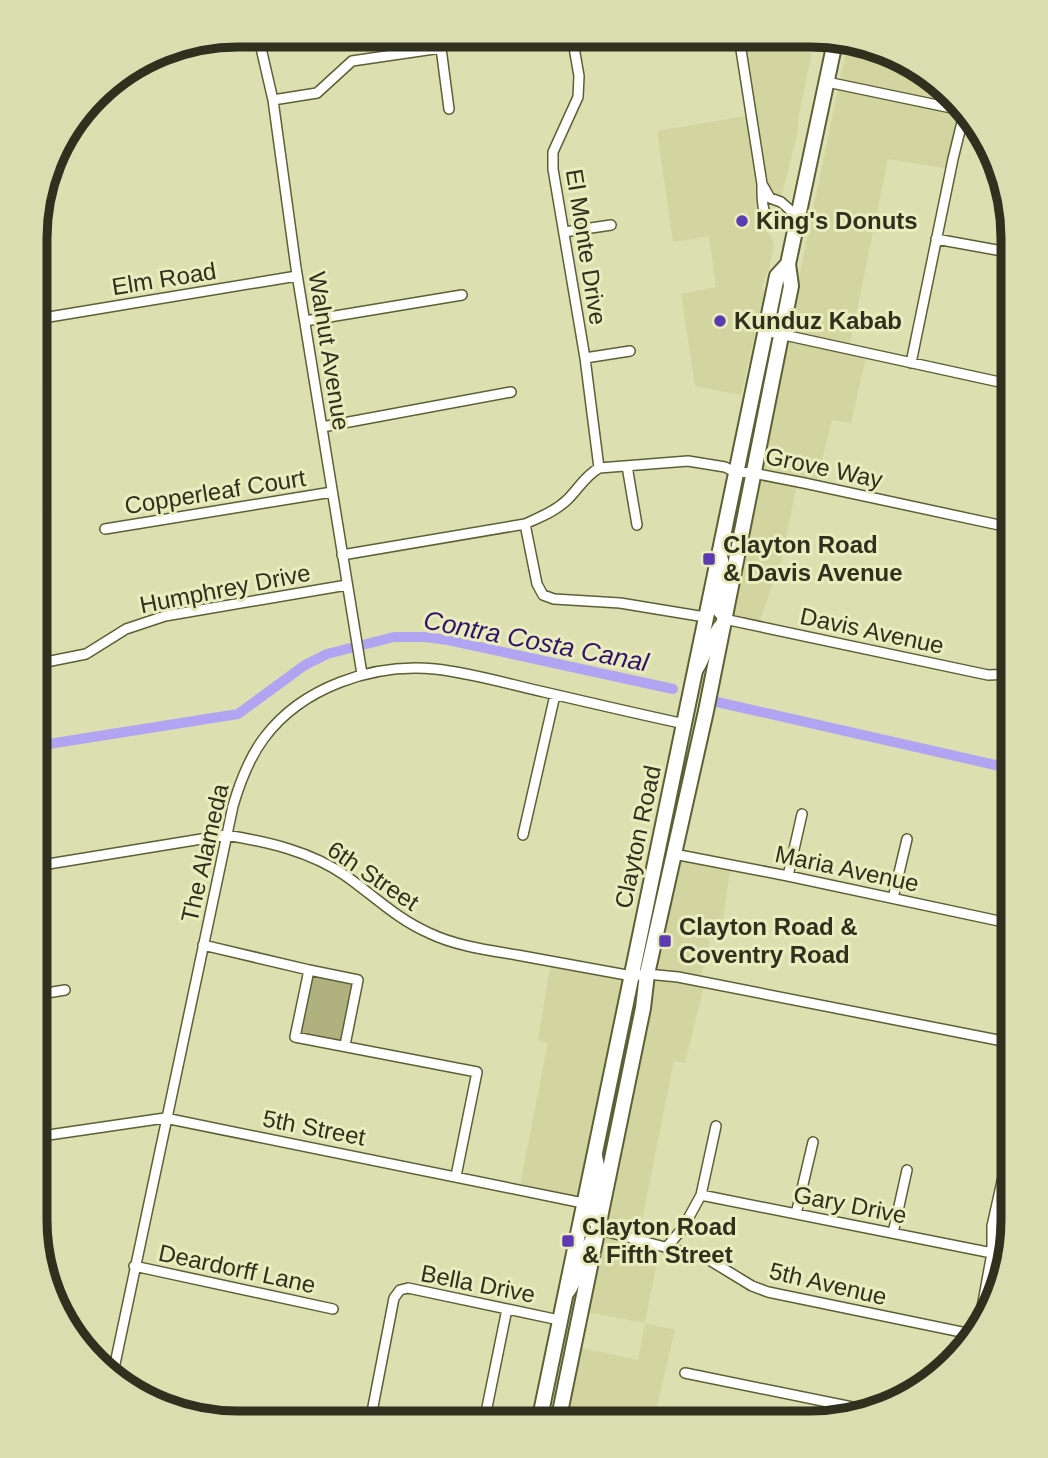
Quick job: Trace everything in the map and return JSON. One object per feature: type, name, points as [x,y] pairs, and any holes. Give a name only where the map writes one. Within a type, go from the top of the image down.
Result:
[{"type":"main road","name":"Clayton Road","points":[[541,1411],[596,1146],[639,975],[674,854],[782,335],[791,286],[788,264],[834,49]]},
{"type":"main road","name":"Clayton Road","points":[[560,1411],[643,1008],[639,975],[705,617],[778,275],[788,264]]},
{"type":"street","name":"El Monte Drive","points":[[574,47],[579,76],[578,97],[553,152],[553,169],[585,358],[599,468]]},
{"type":"street","points":[[741,47],[762,184],[763,207],[771,223],[776,226],[798,216],[781,202],[770,198],[762,184]]},
{"type":"street","name":"Walnut Avenue","points":[[261,48],[273,100],[297,276],[362,674]]},
{"type":"street","points":[[273,100],[317,93],[352,61],[441,48],[449,109]]},
{"type":"street","points":[[827,82],[948,107]]},
{"type":"street","points":[[912,363],[962,123]]},
{"type":"street","points":[[564,232],[611,225]]},
{"type":"street","points":[[936,239],[1001,251]]},
{"type":"street","name":"Elm Road","points":[[47,317],[297,276]]},
{"type":"street","points":[[305,321],[462,295]]},
{"type":"street","points":[[766,331],[1001,382]]},
{"type":"street","points":[[585,358],[630,351]]},
{"type":"street","points":[[322,427],[511,392]]},
{"type":"street","name":"Grove Way","points":[[599,468],[688,461],[1001,525]]},
{"type":"street","points":[[627,466],[637,525]]},
{"type":"street","points":[[342,555],[525,524],[550,513],[568,499],[589,474],[599,468]]},
{"type":"street","name":"Copperleaf Court","points":[[105,529],[332,492]]},
{"type":"street","points":[[525,524],[537,584],[543,595],[554,599],[620,603],[705,617]]},
{"type":"street","points":[[694,677],[706,659],[712,631],[724,618],[717,611],[726,570],[720,545]]},
{"type":"street","name":"Humphrey Drive","points":[[47,662],[86,654],[127,629],[165,616],[347,585]]},
{"type":"street","name":"Davis Avenue","points":[[724,618],[988,675],[1001,674]]},
{"type":"street","name":"The Alameda","points":[[115,1365],[226,835],[242,778],[264,738],[287,714],[304,702],[345,680],[388,669],[435,669],[684,724]]},
{"type":"street","points":[[523,835],[555,695]]},
{"type":"street","points":[[788,876],[802,814]]},
{"type":"street","name":"6th Street","points":[[47,864],[226,835],[290,848],[316,859],[346,876],[389,912],[432,935],[477,948],[639,975],[678,977],[1000,1040]]},
{"type":"street","points":[[893,898],[907,839]]},
{"type":"street","name":"Maria Avenue","points":[[674,854],[1000,921]]},
{"type":"street","points":[[203,945],[358,980],[345,1045]]},
{"type":"street","points":[[309,970],[295,1037],[477,1072],[456,1176]]},
{"type":"street","points":[[47,993],[65,990]]},
{"type":"street","name":"5th Street","points":[[47,1135],[165,1118],[583,1203]]},
{"type":"street","points":[[666,1248],[683,1228],[701,1195],[716,1126]]},
{"type":"street","points":[[796,1214],[813,1142]]},
{"type":"street","points":[[563,1300],[576,1286],[586,1241],[597,1229],[590,1215],[600,1168],[596,1146]]},
{"type":"street","points":[[893,1233],[907,1170]]},
{"type":"street","points":[[983,1300],[992,1253],[992,1226],[1000,1190]]},
{"type":"street","name":"Gary Drive","points":[[701,1195],[992,1253]]},
{"type":"street","name":"5th Avenue","points":[[597,1229],[706,1258],[752,1286],[768,1292],[964,1332]]},
{"type":"street","name":"Deardorff Lane","points":[[134,1266],[333,1308]]},
{"type":"street","name":"Bella Drive","points":[[372,1411],[394,1298],[400,1290],[408,1289],[559,1320]]},
{"type":"street","points":[[486,1411],[507,1309]]},
{"type":"street","points":[[685,1373],[849,1406]]},
{"type":"shaded area","points":[[741,47],[813,47],[798,131],[780,202],[763,186],[771,223],[765,230],[772,238],[774,246],[762,289],[765,290],[741,395],[695,386],[681,294],[716,287],[709,236],[673,242],[657,131],[751,115]]},
{"type":"shaded area","points":[[846,51],[871,57],[916,79],[936,95],[965,127],[950,169],[888,159],[849,349],[867,353],[851,423],[832,420],[816,485],[797,482],[783,555],[758,626],[724,619]]},
{"type":"shaded area","points":[[674,854],[731,865],[722,926],[711,935],[700,981],[705,982],[685,1063],[674,1061],[638,1240],[660,1246],[645,1323],[580,1311]]},
{"type":"shaded area","points":[[551,961],[632,976],[583,1203],[519,1190],[548,1043],[538,1040]]},
{"type":"shaded area","points":[[309,970],[358,980],[345,1045],[295,1037]]},
{"type":"shaded area","points":[[645,1323],[675,1330],[656,1411],[560,1411],[573,1346],[638,1360]]},
{"type":"waterway","name":"Contra Costa Canal","points":[[47,744],[238,714],[305,665],[327,654],[394,637],[448,640],[673,689]]},
{"type":"waterway","name":"Contra Costa Canal","points":[[717,702],[1000,766]]},
{"type":"place","name":"King's Donuts","points":[[742,221]]},
{"type":"place","name":"Kunduz Kabab","points":[[720,321]]},
{"type":"place","name":"Clayton Road & Davis Avenue","points":[[709,559]]},
{"type":"place","name":"Clayton Road & Coventry Road","points":[[665,941]]},
{"type":"place","name":"Clayton Road & Fifth Street","points":[[568,1241]]}]
